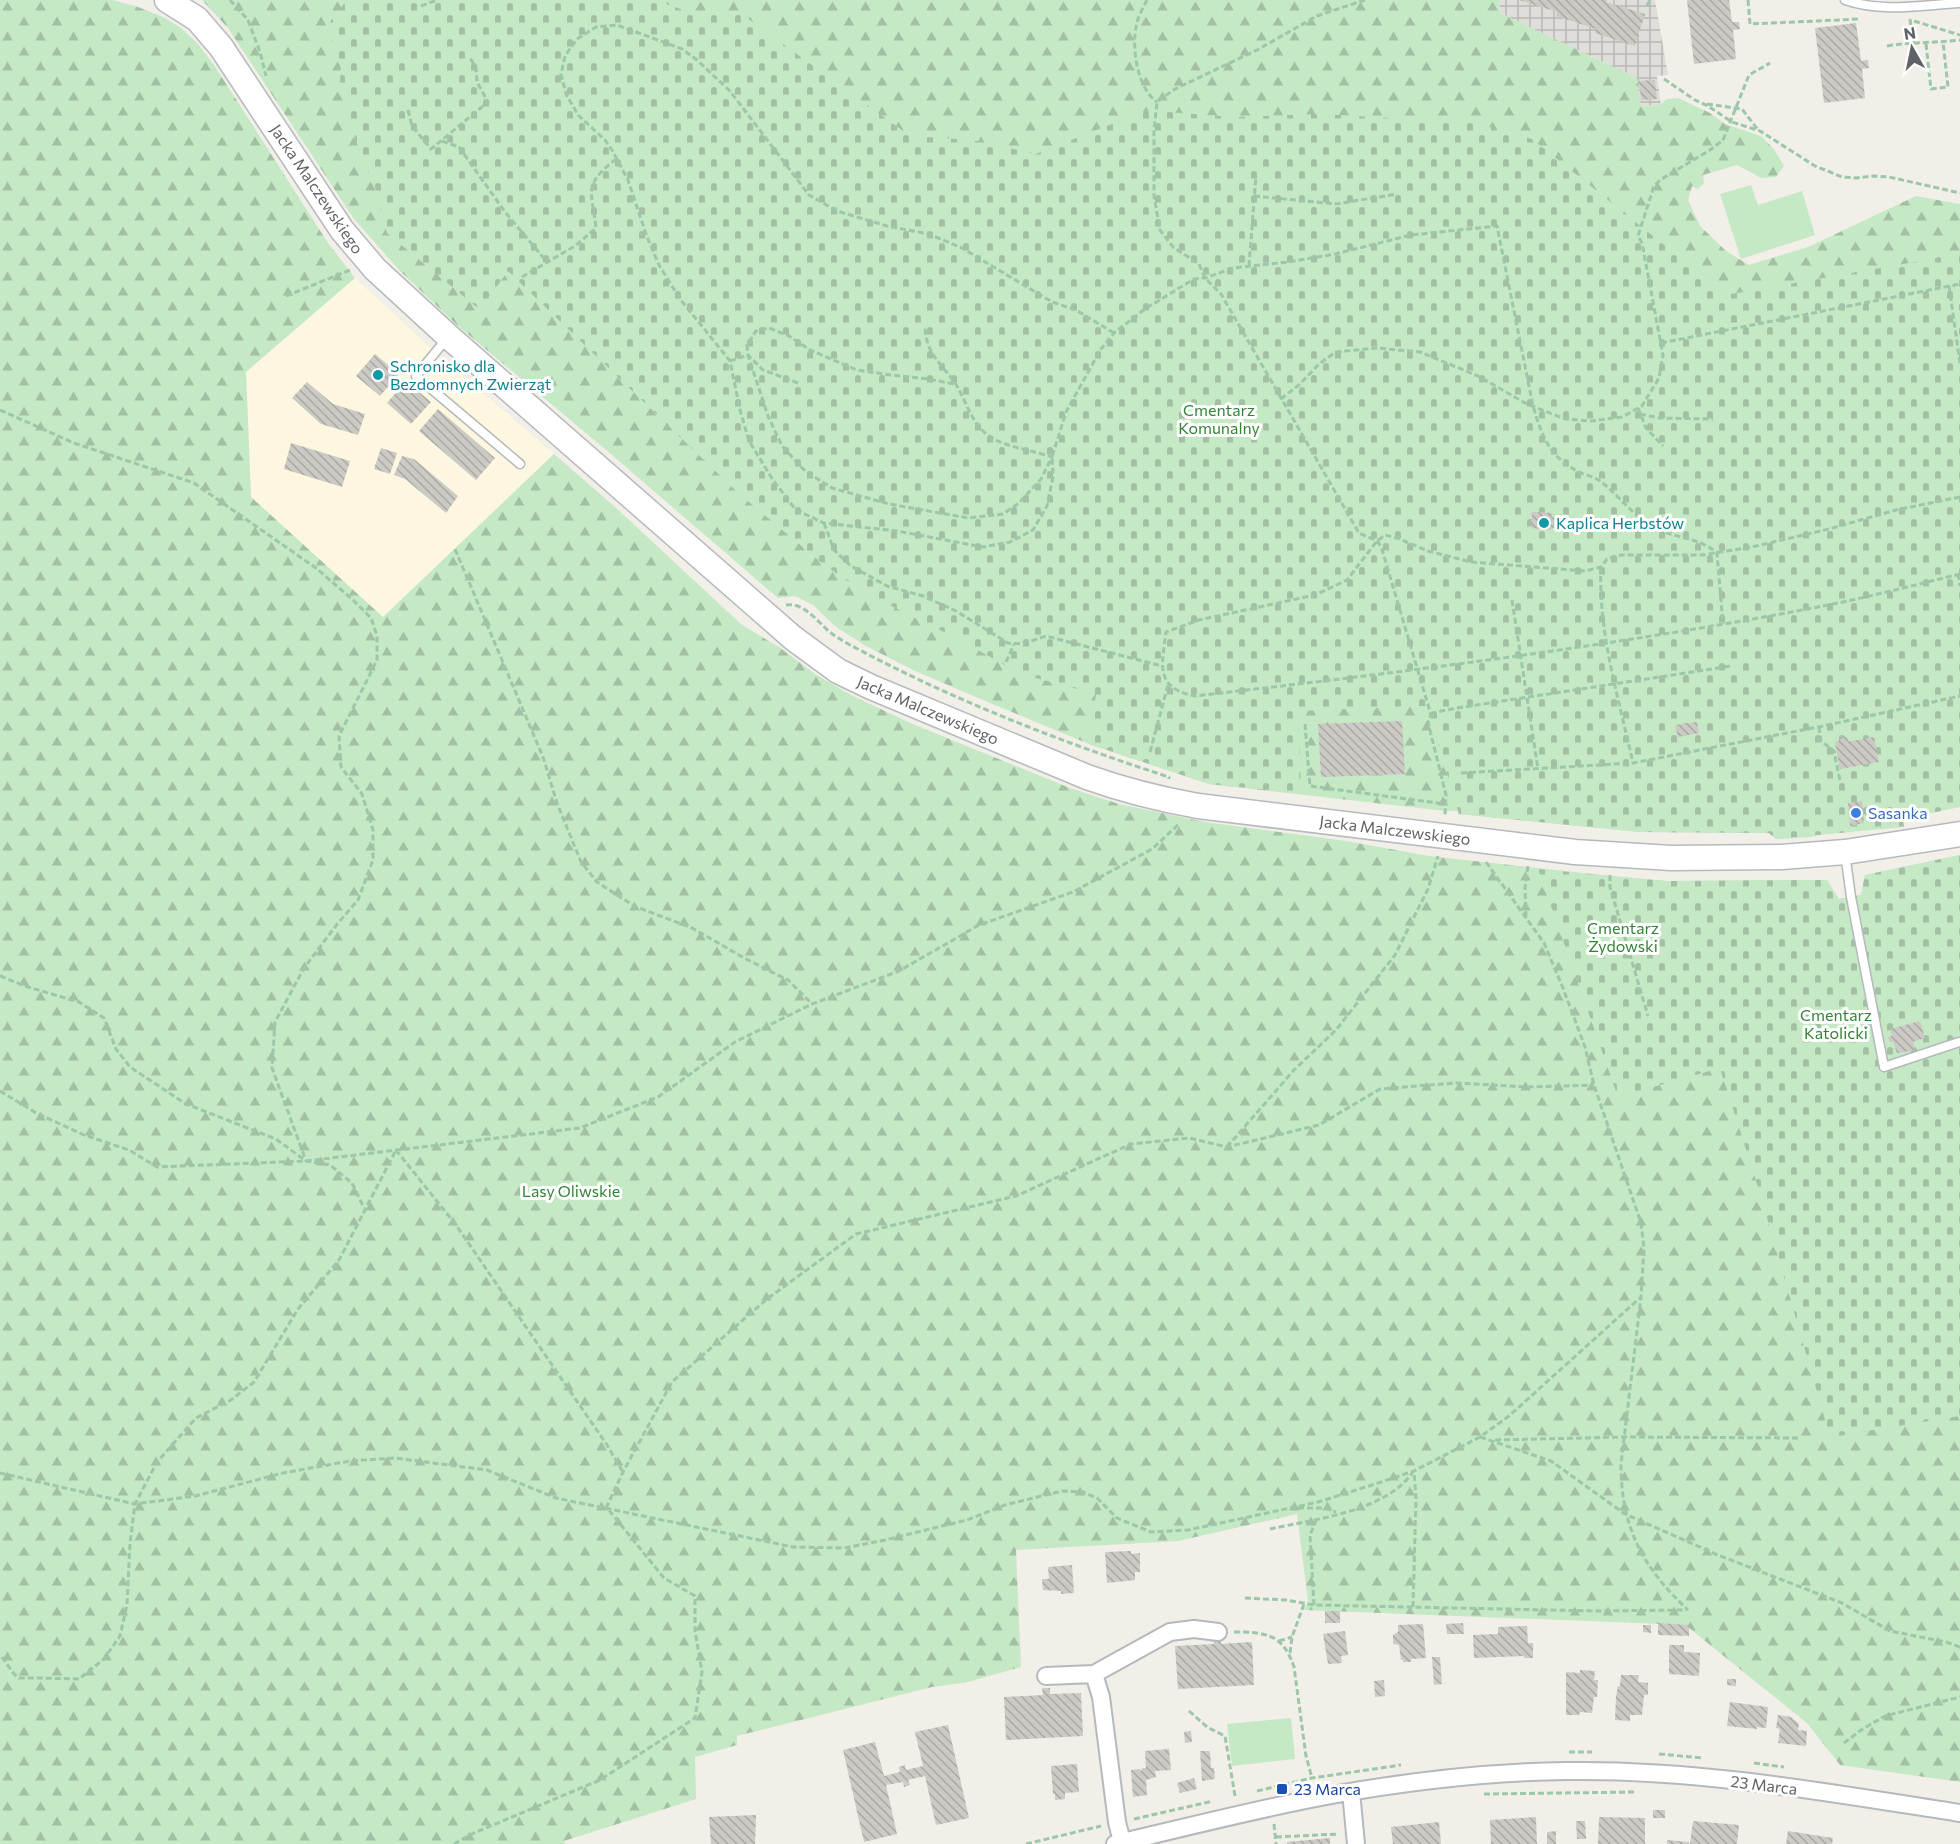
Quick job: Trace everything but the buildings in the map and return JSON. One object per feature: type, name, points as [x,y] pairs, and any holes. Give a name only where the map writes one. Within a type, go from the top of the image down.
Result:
[{"type":"main road","name":"Jacka Malczewskiego","points":[[167,0],[197,19],[221,47],[342,231],[368,262],[449,337],[793,638],[838,671],[891,696],[1122,790],[1198,806],[1575,852],[1671,858],[1727,858],[1845,852],[1960,834]]},
{"type":"street","points":[[1046,1677],[1094,1674],[1170,1632],[1194,1629],[1218,1632]]},
{"type":"street","points":[[1094,1674],[1101,1697],[1119,1843]]},
{"type":"street","name":"23 Marca","points":[[1119,1843],[1282,1805],[1351,1792],[1485,1775],[1567,1771],[1732,1780],[1960,1813]]},
{"type":"street","points":[[1351,1792],[1356,1844]]},
{"type":"lane","points":[[1845,0],[1864,6],[1882,8],[1960,3]]},
{"type":"lane","points":[[449,337],[416,376],[520,464]]},
{"type":"lane","points":[[1845,852],[1851,897],[1884,1067],[1959,1042]]},
{"type":"path","points":[[230,0],[248,20],[261,52],[269,87]]},
{"type":"path","points":[[421,6],[437,0]]},
{"type":"path","points":[[1147,0],[1136,26],[1136,65],[1149,96],[1156,102]]},
{"type":"path","points":[[1365,0],[1317,16],[1257,50],[1174,89],[1156,102],[1154,196],[1160,230],[1173,248],[1199,264],[1205,279],[1221,294],[1359,533],[1377,541],[1381,546],[1431,715],[1428,722],[1446,795],[1445,814],[1442,821]]},
{"type":"path","points":[[1647,6],[1650,0]]},
{"type":"path","points":[[1748,0],[1750,24],[1860,19]]},
{"type":"path","points":[[1902,17],[1960,35]]},
{"type":"path","points":[[1910,19],[1913,43]]},
{"type":"path","points":[[1052,457],[1053,477],[1047,506],[1033,530],[1010,542],[983,547],[897,531],[824,523],[796,510],[773,480],[749,441],[730,361],[680,299],[659,265],[628,180],[605,140],[578,115],[566,94],[561,74],[566,56],[577,39],[596,27],[617,25],[682,49],[730,91],[809,195],[837,212],[887,226],[929,234],[962,248],[1052,302],[1076,309],[1114,333]]},
{"type":"path","points":[[1887,46],[1960,40]]},
{"type":"path","points":[[1926,44],[1931,89],[1948,87],[1943,42]]},
{"type":"path","points":[[408,110],[412,126],[431,150],[488,102],[477,82],[476,68],[469,56]]},
{"type":"path","points":[[1281,399],[1300,384],[1319,364],[1336,352],[1377,348],[1420,352],[1478,376],[1533,406],[1565,419],[1591,421],[1622,417],[1642,406],[1659,378],[1663,355],[1642,243],[1638,236],[1654,186],[1723,140],[1749,75],[1770,63]]},
{"type":"path","points":[[1664,79],[1732,122],[1760,131],[1815,166],[1842,177],[1889,177],[1960,193]]},
{"type":"path","points":[[1701,103],[1738,106],[1760,131]]},
{"type":"path","points":[[442,141],[459,147],[505,212],[548,262]]},
{"type":"path","points":[[522,276],[575,246],[596,228],[590,189],[595,177],[616,159]]},
{"type":"path","points":[[1249,266],[1256,176]]},
{"type":"path","points":[[1254,196],[1335,204],[1397,194]]},
{"type":"path","points":[[956,384],[857,370],[810,350],[789,336],[769,328],[756,331],[747,345],[748,355],[768,416],[782,446],[805,471],[832,488],[889,504],[968,518],[1003,514],[1019,504],[1041,479],[1052,457],[1066,412],[1101,349],[1114,333],[1144,309],[1194,279],[1205,279],[1233,268],[1335,254],[1411,235],[1497,226],[1533,406],[1541,435],[1549,448],[1566,465],[1598,479],[1654,528],[1705,543],[1717,553],[1723,624]]},
{"type":"path","points":[[286,296],[368,262]]},
{"type":"path","points":[[1661,343],[1960,284]]},
{"type":"path","points":[[1949,286],[1960,363]]},
{"type":"path","points":[[925,327],[926,340],[931,352],[956,384],[974,423],[993,439],[1052,457]]},
{"type":"path","points":[[730,361],[748,355]]},
{"type":"path","points":[[748,355],[763,370],[798,383]]},
{"type":"path","points":[[1638,408],[1646,428],[1663,446]]},
{"type":"path","points":[[0,410],[74,443],[194,483],[316,568],[371,618],[377,636],[377,660],[339,736],[341,767],[362,794],[373,830],[373,860],[358,900],[338,922],[304,968],[274,1022],[272,1068],[306,1161]]},
{"type":"path","points":[[1640,414],[1659,418],[1713,419]]},
{"type":"path","points":[[1633,764],[1607,641],[1600,594],[1601,567],[1607,559],[1621,555],[1717,553],[1960,497]]},
{"type":"path","points":[[824,523],[834,550],[851,566],[887,586],[923,596],[956,611],[1008,643],[1022,644],[1046,636],[1162,666]]},
{"type":"path","points":[[1150,752],[1168,685],[1162,666],[1166,632],[1199,620],[1315,595],[1347,580],[1377,541],[1385,535],[1428,551],[1471,562],[1585,571],[1601,567]]},
{"type":"path","points":[[455,549],[543,757],[557,803],[581,862],[597,882],[634,906],[692,928],[788,980],[812,1004]]},
{"type":"path","points":[[1168,685],[1180,693],[1195,696],[1418,670],[1723,624],[1826,605],[1959,574],[1960,586]]},
{"type":"path","points":[[1512,600],[1538,769]]},
{"type":"path","points":[[778,607],[792,604],[803,608],[831,633],[908,675],[1090,751],[1168,777],[1170,782]]},
{"type":"path","points":[[1006,662],[1014,644]]},
{"type":"path","points":[[1431,715],[1449,709],[1731,666]]},
{"type":"path","points":[[1461,773],[1633,764],[1960,696]]},
{"type":"path","points":[[1305,724],[1310,786],[1445,804]]},
{"type":"path","points":[[1819,727],[1821,741],[1834,751],[1840,781]]},
{"type":"path","points":[[0,1091],[38,1114],[84,1135],[129,1150],[157,1167],[306,1161],[579,1128],[658,1097],[735,1042],[812,1004],[899,971],[979,925],[1073,892],[1152,849],[1198,806]]},
{"type":"path","points":[[1445,814],[1453,816]]},
{"type":"path","points":[[1227,1147],[1294,1070],[1336,1030],[1395,955],[1428,889],[1440,852]]},
{"type":"path","points":[[1245,1598],[1286,1600],[1314,1605],[1597,1611],[1688,1610],[1648,1565],[1634,1539],[1625,1514],[1621,1484],[1621,1464],[1641,1297],[1644,1248],[1641,1223],[1594,1085],[1585,1047],[1544,944],[1481,856]]},
{"type":"path","points":[[1526,918],[1528,861]]},
{"type":"path","points":[[1610,886],[1648,1016]]},
{"type":"path","points":[[0,976],[79,1002],[104,1018],[116,1049],[129,1068],[186,1104],[276,1139],[306,1161],[330,1165],[352,1183],[364,1209]]},
{"type":"path","points":[[606,1508],[672,1382],[767,1299],[856,1234],[1016,1196],[1131,1144],[1189,1138],[1227,1147],[1319,1125],[1380,1089],[1455,1083],[1528,1087],[1594,1085]]},
{"type":"path","points":[[2,1657],[14,1674],[20,1678],[79,1679],[104,1659],[120,1636],[127,1605],[130,1543],[135,1504],[157,1462],[196,1418],[231,1400],[254,1382],[298,1309],[339,1260],[396,1150]]},
{"type":"path","points":[[396,1150],[456,1225],[624,1472]]},
{"type":"path","points":[[0,1473],[135,1504],[195,1496],[283,1473],[339,1463],[395,1458],[487,1470],[556,1498],[793,1547],[844,1548],[967,1520],[1005,1505],[1062,1491],[1083,1492],[1096,1498],[1117,1518],[1151,1532],[1188,1530],[1318,1502],[1414,1471],[1480,1437],[1509,1416],[1641,1297]]},
{"type":"path","points":[[1480,1437],[1551,1461],[1625,1514],[1718,1555],[1842,1603],[1890,1631],[1960,1647]]},
{"type":"path","points":[[1490,1440],[1625,1437],[1800,1438]]},
{"type":"path","points":[[1270,1529],[1372,1503],[1394,1492],[1414,1471]]},
{"type":"path","points":[[1413,1607],[1416,1498],[1414,1471]]},
{"type":"path","points":[[454,1844],[474,1833],[600,1780],[695,1718],[702,1672],[695,1631],[695,1596],[664,1578],[606,1508]]},
{"type":"path","points":[[1290,1508],[1325,1508],[1338,1513]]},
{"type":"path","points":[[1314,1605],[1310,1535],[1317,1518]]},
{"type":"path","points":[[1290,1655],[1292,1637],[1304,1604]]},
{"type":"path","points":[[1218,1632],[1259,1632],[1279,1641],[1290,1655],[1294,1667],[1306,1756],[1312,1778]]},
{"type":"path","points":[[1279,1641],[1292,1637]]},
{"type":"path","points":[[1844,1743],[1885,1716],[1960,1697]]},
{"type":"path","points":[[1190,1711],[1207,1726],[1225,1736],[1235,1796]]},
{"type":"path","points":[[1478,1794],[1645,1792]]},
{"type":"path","points":[[1276,1837],[1340,1834],[1339,1824]]},
{"type":"shaded area","points":[[1499,0],[1655,0],[1668,75],[1657,76],[1661,105],[1640,106],[1637,78],[1500,13]]},
{"type":"shaded area","points":[[355,278],[435,352],[554,454],[383,618],[251,497],[246,372]]},
{"type":"green space","name":"Lasy Oliwskie","points":[[0,0],[113,0],[163,17],[181,28],[198,44],[216,68],[328,243],[355,278],[246,372],[251,497],[383,617],[554,454],[615,507],[742,625],[779,647],[815,674],[851,695],[910,723],[1070,788],[1119,804],[1205,822],[1346,841],[1429,856],[1610,876],[1666,881],[1827,880],[1838,899],[1861,895],[1865,875],[1960,855],[1960,1782],[1840,1765],[1807,1723],[1689,1628],[1689,1625],[1304,1610],[1308,1601],[1297,1514],[1178,1541],[1016,1550],[1021,1667],[968,1682],[932,1687],[737,1736],[737,1745],[695,1757],[696,1799],[564,1841],[565,1844],[0,1844]]},
{"type":"green space","name":"Cmentarz Komunalny","points":[[202,0],[1499,0],[1500,13],[1637,78],[1641,106],[1660,105],[1667,99],[1678,98],[1710,113],[1725,124],[1761,136],[1774,149],[1784,166],[1776,177],[1761,178],[1737,165],[1703,175],[1704,183],[1698,189],[1692,186],[1688,200],[1700,226],[1726,251],[1749,265],[1808,247],[1916,196],[1960,204],[1960,807],[1915,802],[1811,837],[1776,839],[1769,833],[1639,832],[1459,814],[1458,811],[1209,784],[1089,744],[913,670],[866,646],[836,627],[813,605],[795,596],[778,598],[457,325],[400,271],[354,219],[228,28]]},
{"type":"green space","name":"Cmentarz Komunalny","points":[[347,0],[655,0],[695,14],[743,15],[910,136],[972,140],[1036,154],[1142,112],[1154,111],[1232,117],[1321,114],[1475,123],[1532,139],[1719,289],[1732,294],[1960,254],[1960,807],[1903,819],[1904,827],[1776,839],[1769,833],[1639,832],[1459,814],[1432,721],[1424,706],[1298,711],[1301,793],[1209,784],[1089,744],[1096,694],[1021,674],[958,639],[867,594],[823,564],[737,492],[508,271],[480,310],[387,233],[377,192],[360,154],[340,84],[341,63],[327,26]]},
{"type":"green space","points":[[1751,185],[1758,205],[1802,191],[1815,235],[1741,259],[1720,194]]},
{"type":"green space","name":"Cmentarz Katolicki","points":[[1960,855],[1960,1416],[1830,1437],[1759,1190],[1720,1068],[1618,1097],[1538,869],[1666,881],[1827,880],[1839,899],[1861,895],[1865,875]]},
{"type":"green space","points":[[1291,1718],[1295,1759],[1232,1766],[1227,1724]]},
{"type":"place","name":"Schronisko dla Bezdomnych Zwierząt","points":[[378,375]]},
{"type":"place","name":"Kaplica Herbstów","points":[[1544,523]]},
{"type":"place","name":"Sasanka","points":[[1856,813]]},
{"type":"place","name":"23 Marca","points":[[1282,1789]]},
{"type":"park label","name":"Cmentarz Żydowski","points":[[1623,937]]}]
